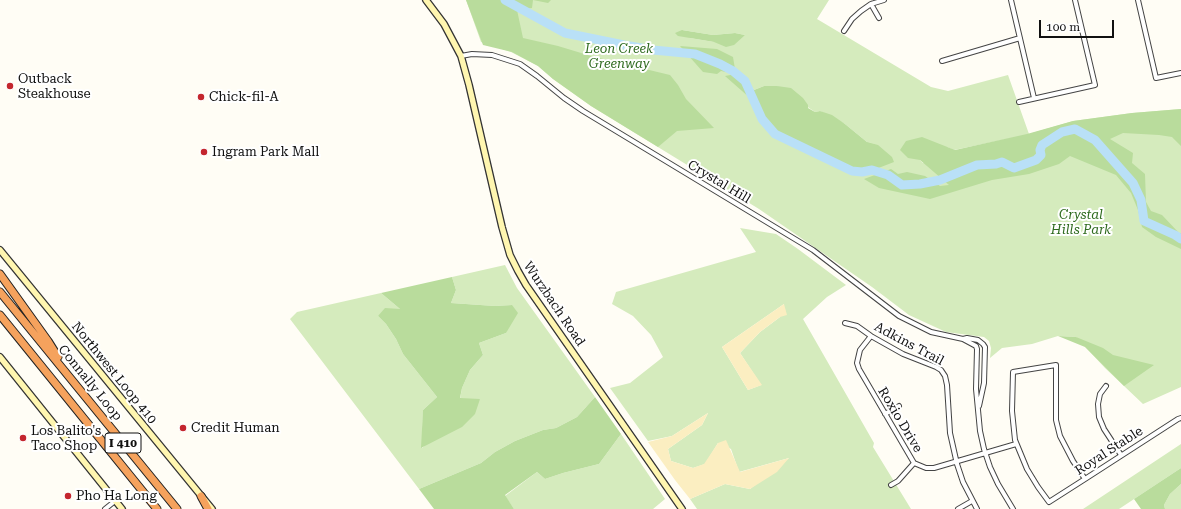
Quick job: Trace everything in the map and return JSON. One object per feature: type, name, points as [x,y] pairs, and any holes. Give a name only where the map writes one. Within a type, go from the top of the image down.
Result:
[{"type":"highway","points":[[0,274],[48,341],[70,378]]},
{"type":"highway","name":"Connally Loop","points":[[0,292],[177,509]]},
{"type":"highway","name":"Connally Loop","points":[[0,316],[158,509]]},
{"type":"highway","points":[[201,496],[208,509]]},
{"type":"main road","name":"Wurzbach Road","points":[[426,0],[444,24],[461,56],[506,242],[518,271],[526,285],[682,509]]},
{"type":"main road","name":"Northwest Loop 410","points":[[0,250],[212,509]]},
{"type":"main road","points":[[0,357],[122,509]]},
{"type":"street","points":[[844,31],[856,14],[871,4],[884,0]]},
{"type":"street","points":[[1011,0],[1034,98]]},
{"type":"street","points":[[1019,102],[1095,85],[1075,0]]},
{"type":"street","points":[[1138,0],[1156,78],[1181,74]]},
{"type":"street","points":[[871,4],[879,18]]},
{"type":"street","points":[[942,61],[1020,38]]},
{"type":"street","name":"Crystal Hill","points":[[461,56],[472,54],[492,55],[520,64],[564,98],[584,111],[808,247],[899,316],[931,332],[973,344],[977,348],[976,388],[978,410]]},
{"type":"street","name":"Adkins Trail","points":[[845,323],[857,326],[871,336],[903,354],[941,370],[945,376],[947,385],[950,433],[956,462],[961,478],[977,509]]},
{"type":"street","name":"Roxio Drive","points":[[871,336],[860,350],[857,363],[859,369],[914,463],[930,468],[956,462],[985,452],[1016,444]]},
{"type":"street","name":"Crystal Hill","points":[[963,340],[967,338],[978,340],[983,344],[986,350],[984,383],[978,410]]},
{"type":"street","points":[[1016,444],[1012,411],[1013,372],[1056,365],[1056,420],[1060,436],[1069,454],[1085,479]]},
{"type":"street","points":[[1106,386],[1100,394],[1098,404],[1099,417],[1104,429],[1121,455]]},
{"type":"street","points":[[885,414],[899,406]]},
{"type":"street","points":[[978,410],[980,431],[985,452],[998,484],[1013,509]]},
{"type":"street","name":"Royal Stable","points":[[1016,444],[1027,469],[1049,502],[1181,418]]},
{"type":"street","points":[[891,485],[898,481],[914,463]]},
{"type":"street","points":[[105,509],[115,501]]},
{"type":"street","points":[[958,509],[972,501]]},
{"type":"green space","points":[[466,0],[829,0],[817,19],[931,87],[948,91],[1008,75],[1029,134],[1073,121],[1132,113],[1181,109],[1181,387],[1143,404],[1105,368],[1076,337],[1058,336],[1032,344],[1002,348],[990,358],[991,348],[989,341],[984,337],[946,332],[909,315],[872,287],[759,209],[591,106],[553,79],[538,66],[511,52],[481,42]],"holes":[[[682,30],[713,35],[735,33],[745,35],[714,42],[690,38]],[[748,81],[754,90],[764,86],[777,86],[815,112],[820,111],[845,124],[867,142],[878,145],[761,115]],[[1017,137],[923,163],[920,160],[947,147],[954,150]]]},
{"type":"green space","points":[[466,0],[533,0],[532,8],[517,10],[523,38],[670,75],[686,99],[714,128],[677,131],[658,147],[591,106],[553,79],[538,66],[512,52],[483,45]]},
{"type":"green space","points":[[533,0],[551,0],[548,3]]},
{"type":"green space","points":[[682,30],[713,35],[735,33],[745,35],[734,45],[726,47],[714,42],[678,36],[675,33]]},
{"type":"green space","points":[[680,46],[717,49],[733,57],[735,69],[726,72],[721,71],[717,74],[703,72]]},
{"type":"green space","points":[[741,73],[754,90],[764,86],[791,88],[803,98],[808,105],[808,108],[815,112],[820,111],[832,115],[867,142],[878,145],[892,157],[894,162],[868,172],[854,174],[778,136],[761,115],[750,98],[725,76]]},
{"type":"green space","points":[[1181,109],[1181,146],[1172,137],[1159,135],[1123,133],[1110,139],[1133,153],[1132,163],[1145,174],[1146,202],[1151,211],[1162,215],[1179,233],[1181,233],[1181,249],[1156,237],[1142,227],[1138,210],[1131,193],[1116,175],[1070,156],[1059,164],[1029,174],[992,180],[930,199],[879,188],[864,179],[891,169],[898,174],[907,172],[925,176],[940,186],[949,185],[920,160],[908,158],[900,150],[906,141],[922,137],[955,150],[1027,134],[1073,121],[1132,113]]},
{"type":"green space","points":[[740,228],[776,234],[846,285],[827,297],[803,319],[874,443],[873,447],[911,509],[697,509],[690,499],[725,484],[750,489],[789,458],[739,472],[731,449],[718,443],[705,464],[693,468],[671,461],[668,449],[702,425],[708,413],[672,436],[648,441],[610,388],[630,383],[663,357],[651,335],[633,316],[612,304],[616,292],[756,252]],"holes":[[[784,304],[780,317],[760,332],[740,353],[761,385],[748,390],[722,347]]]},
{"type":"green space","points":[[505,265],[517,288],[595,397],[577,417],[556,428],[543,430],[515,441],[495,452],[481,463],[419,489],[290,319],[297,312],[381,293],[400,309],[378,316],[386,324],[396,339],[403,354],[437,397],[423,410],[422,448],[480,399],[460,399],[462,388],[470,370],[483,355],[479,343],[506,333],[512,305],[495,306],[451,303],[456,290],[452,277]]},
{"type":"green space","points":[[452,277],[456,290],[451,303],[495,306],[512,305],[518,313],[506,333],[479,343],[483,355],[470,370],[462,388],[460,398],[480,399],[475,414],[462,427],[421,448],[423,410],[437,397],[403,354],[396,339],[386,324],[378,316],[385,308],[400,309],[381,293]]},
{"type":"green space","points":[[1058,336],[1076,337],[1103,348],[1113,355],[1154,365],[1124,386],[1085,347]]},
{"type":"green space","points":[[595,397],[621,434],[599,464],[545,479],[537,472],[505,495],[514,509],[434,509],[419,489],[481,463],[495,452],[515,441],[543,430],[556,428],[577,417]]},
{"type":"green space","points":[[621,434],[665,499],[653,509],[514,509],[505,496],[537,472],[545,479],[599,464]]},
{"type":"green space","points":[[1181,444],[1181,468],[1119,509],[1083,509]]},
{"type":"green space","points":[[1181,468],[1181,484],[1170,494],[1164,505],[1165,509],[1141,509],[1134,499]]},
{"type":"green space","points":[[1181,484],[1181,509],[1165,509],[1164,505],[1170,494]]},
{"type":"sand","points":[[784,304],[787,315],[780,317],[760,332],[740,353],[762,385],[748,390],[722,347]]},
{"type":"sand","points":[[708,413],[702,425],[668,449],[671,461],[693,468],[704,464],[718,443],[726,440],[740,472],[789,458],[777,472],[750,489],[725,484],[690,499],[648,442],[672,436]]},
{"type":"waterway","points":[[505,0],[565,33],[653,50],[695,54],[720,64],[733,71],[745,81],[762,119],[775,134],[852,171],[862,172],[872,170],[888,175],[902,185],[920,184],[940,180],[977,165],[996,164],[1002,162],[1014,168],[1036,160],[1041,155],[1040,150],[1042,145],[1062,132],[1075,129],[1095,140],[1133,183],[1141,200],[1144,221],[1181,239]]},
{"type":"place","name":"Outback Steakhouse","points":[[10,86]]},
{"type":"place","name":"Chick-fil-A","points":[[201,97]]},
{"type":"place","name":"Ingram Park Mall","points":[[204,152]]},
{"type":"place","name":"Credit Human","points":[[183,428]]},
{"type":"place","name":"Los Balito's Taco Shop","points":[[23,438]]},
{"type":"place","name":"Pho Ha Long","points":[[68,496]]},
{"type":"park label","name":"Leon Creek Greenway","points":[[619,56]]},
{"type":"park label","name":"Crystal Hills Park","points":[[1081,222]]}]
